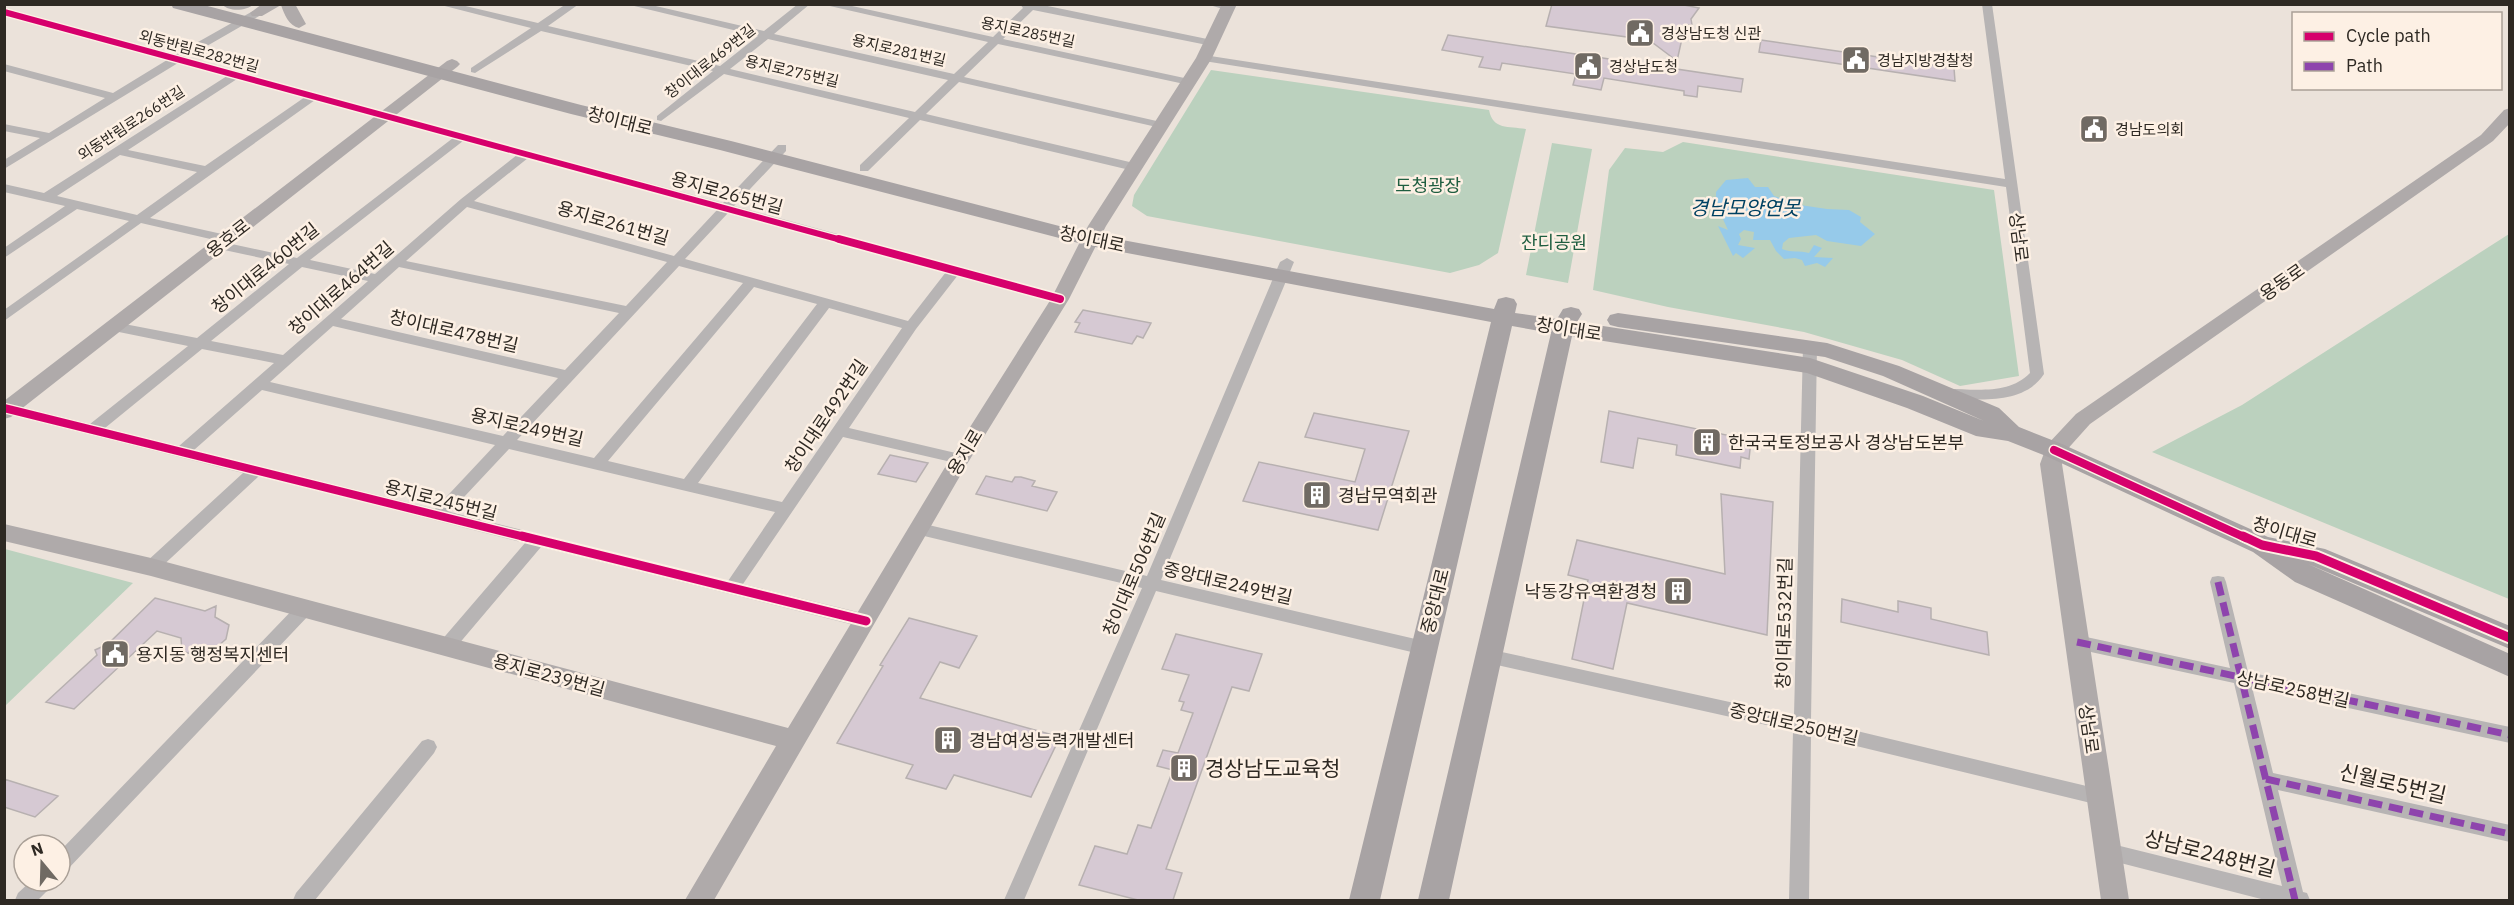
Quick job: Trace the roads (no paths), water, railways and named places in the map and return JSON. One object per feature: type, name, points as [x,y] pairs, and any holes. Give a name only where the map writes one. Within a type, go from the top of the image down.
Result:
[{"type":"main road","name":"창이대로","points":[[179,4],[246,9],[446,68],[577,110],[777,153],[1093,233],[1567,321],[1810,356],[1891,371],[1991,414],[2011,433]]},
{"type":"main road","name":"창이대로","points":[[246,9],[446,68],[476,70],[661,118],[777,153],[864,168],[1093,233]]},
{"type":"main road","name":"창이대로","points":[[1505,310],[1534,307],[1567,321]]},
{"type":"main road","name":"중앙대로","points":[[1364,900],[1505,310]]},
{"type":"main road","points":[[1433,900],[1567,321]]},
{"type":"main road","name":"창이대로","points":[[1810,356],[1904,398],[1984,430],[2011,433],[2054,450],[2262,545],[2304,575],[2510,666]]},
{"type":"main road","name":"창이대로","points":[[2262,545],[2316,556],[2510,638]]},
{"type":"street","points":[[288,4],[299,24]]},
{"type":"street","name":"용지로275번길","points":[[442,4],[1134,167]]},
{"type":"street","points":[[476,70],[574,4]]},
{"type":"street","name":"용지로281번길","points":[[631,4],[1161,125]]},
{"type":"street","name":"창이대로469번길","points":[[661,118],[804,4]]},
{"type":"street","name":"용지로285번길","points":[[826,4],[1189,82]]},
{"type":"street","name":"상남로","points":[[1947,394],[2000,394],[2026,386],[2037,374],[1988,4]]},
{"type":"street","points":[[864,168],[996,41],[1029,5],[1208,51],[2012,184]]},
{"type":"street","name":"용지로","points":[[699,900],[960,459],[1060,299],[1093,233],[1208,51],[1224,6]]},
{"type":"street","points":[[4,166],[176,59],[246,9]]},
{"type":"street","name":"외동반림로282번길","points":[[4,12],[386,115]]},
{"type":"street","points":[[4,67],[114,97]]},
{"type":"street","name":"용호로","points":[[6,410],[446,68]]},
{"type":"street","name":"외동반림로266번길","points":[[44,199],[236,75]]},
{"type":"street","points":[[4,317],[207,170],[315,96]]},
{"type":"street","name":"용동로","points":[[2054,450],[2083,419],[2487,138],[2510,113]]},
{"type":"street","name":"용지로265번길","points":[[386,115],[1060,299]]},
{"type":"street","points":[[4,127],[51,137]]},
{"type":"street","name":"창이대로460번길","points":[[93,430],[300,262],[462,136]]},
{"type":"street","points":[[116,151],[207,170]]},
{"type":"street","points":[[438,515],[777,153]]},
{"type":"street","name":"창이대로464번길","points":[[182,452],[465,202],[526,154]]},
{"type":"street","points":[[4,188],[300,262],[378,279]]},
{"type":"street","name":"용지로261번길","points":[[465,202],[911,326]]},
{"type":"street","points":[[4,254],[73,206]]},
{"type":"street","points":[[397,262],[629,311]]},
{"type":"street","name":"창이대로506번길","points":[[1014,900],[1151,585],[1284,268]]},
{"type":"street","name":"창이대로492번길","points":[[732,588],[911,326],[955,270]]},
{"type":"street","points":[[597,464],[751,282]]},
{"type":"street","points":[[688,485],[825,303]]},
{"type":"street","name":"창이대로478번길","points":[[331,321],[568,376]]},
{"type":"street","points":[[114,327],[286,360]]},
{"type":"street","name":"창이대로532번길","points":[[1799,900],[1810,356]]},
{"type":"street","name":"용지로249번길","points":[[259,384],[786,508]]},
{"type":"street","name":"용지로245번길","points":[[6,410],[866,621]]},
{"type":"street","points":[[839,431],[960,459]]},
{"type":"street","name":"상남로","points":[[2054,450],[2051,464],[2115,900]]},
{"type":"street","points":[[152,567],[256,470]]},
{"type":"street","name":"중앙대로249번길","points":[[920,529],[1424,648]]},
{"type":"street","name":"용지로239번길","points":[[4,532],[152,567],[793,740]]},
{"type":"street","points":[[446,647],[537,540]]},
{"type":"street","points":[[2218,582],[2297,900]]},
{"type":"street","points":[[72,851],[304,609]]},
{"type":"street","name":"상남로258번길","points":[[2077,642],[2510,735]]},
{"type":"street","name":"중앙대로250번길","points":[[1488,656],[1801,725],[2099,797]]},
{"type":"street","points":[[303,900],[428,747]]},
{"type":"street","name":"신월로5번길","points":[[2266,779],[2510,834]]},
{"type":"street","name":"상남로248번길","points":[[2108,852],[2297,900]]},
{"type":"water","name":"경남모양연못","points":[[1748,178],[1755,187],[1768,187],[1774,196],[1800,205],[1849,210],[1861,217],[1860,222],[1875,234],[1861,246],[1827,241],[1816,235],[1789,238],[1783,243],[1782,249],[1789,251],[1809,253],[1814,245],[1822,248],[1814,257],[1833,258],[1825,267],[1817,263],[1805,266],[1802,260],[1795,258],[1784,259],[1770,240],[1753,240],[1754,232],[1744,230],[1739,234],[1741,239],[1738,245],[1755,248],[1743,258],[1736,253],[1733,256],[1718,226],[1728,230],[1716,204],[1716,192],[1726,180]]},
{"type":"place","name":"경상남도청 신관","points":[[1640,33]]},
{"type":"place","name":"경남지방경찰청","points":[[1856,60]]},
{"type":"place","name":"경상남도청","points":[[1588,66]]},
{"type":"place","name":"경남도의회","points":[[2094,129]]},
{"type":"place","name":"한국국토정보공사 경상남도본부","points":[[1707,442]]},
{"type":"place","name":"경남무역회관","points":[[1317,495]]},
{"type":"place","name":"낙동강유역환경청","points":[[1678,591]]},
{"type":"place","name":"용지동 행정복지센터","points":[[115,654]]},
{"type":"place","name":"경남여성능력개발센터","points":[[948,740]]},
{"type":"place","name":"경상남도교육청","points":[[1184,768]]},
{"type":"park label","name":"도청광장","points":[[1428,185]]},
{"type":"park label","name":"잔디공원","points":[[1554,242]]}]
